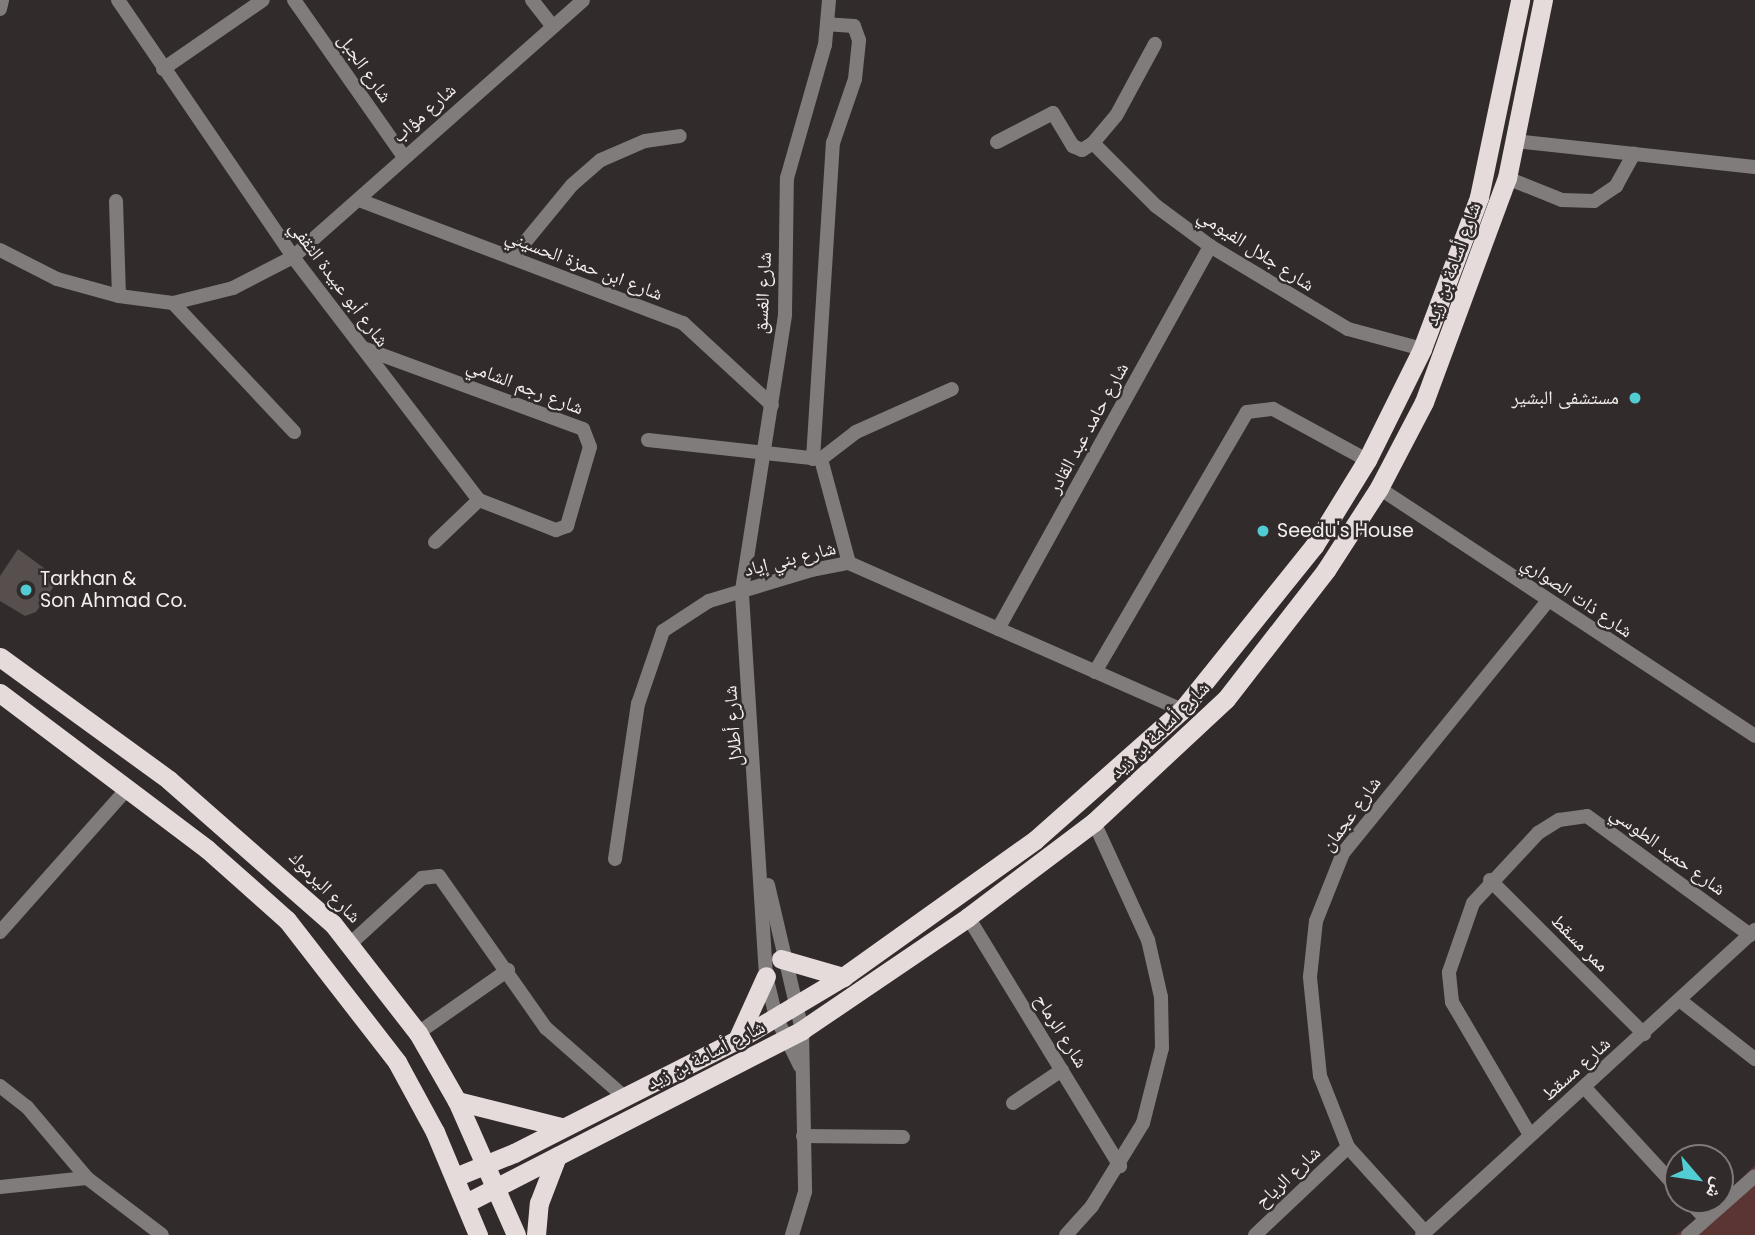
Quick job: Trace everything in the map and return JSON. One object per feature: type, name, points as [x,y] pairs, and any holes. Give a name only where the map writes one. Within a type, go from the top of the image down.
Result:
[{"type":"highway","name":"شارع أسامة بن زيد","points":[[455,1177],[486,1166],[737,1040],[843,977],[1035,840],[1182,710],[1314,546],[1367,460],[1422,349],[1479,197],[1520,0]]},
{"type":"highway","name":"شارع أسامة بن زيد","points":[[466,1203],[794,1035],[968,917],[1094,822],[1226,699],[1287,624],[1379,488],[1451,338],[1507,178],[1543,0]]},
{"type":"highway","name":"شارع اليرموك","points":[[0,657],[112,738],[282,875],[350,944],[418,1033],[457,1101],[516,1235]]},
{"type":"highway","points":[[0,693],[128,788],[240,877],[287,920],[346,990],[397,1062],[455,1177],[478,1235]]},
{"type":"highway","points":[[94,762],[112,738]]},
{"type":"highway","points":[[781,959],[843,977]]},
{"type":"highway","points":[[737,1040],[766,976]]},
{"type":"highway","points":[[457,1101],[561,1127]]},
{"type":"highway","points":[[536,1235],[539,1203],[556,1156]]},
{"type":"street","points":[[0,9],[2,0]]},
{"type":"street","name":"شارع أبو عبيدة الثقفي","points":[[118,0],[293,257],[479,500]]},
{"type":"street","points":[[163,69],[263,0]]},
{"type":"street","name":"شارع الجبل","points":[[294,0],[404,158]]},
{"type":"street","points":[[532,0],[551,24]]},
{"type":"street","name":"شارع مؤاب","points":[[173,303],[233,288],[293,257],[359,201],[551,24],[583,0]]},
{"type":"street","name":"شارع الغسق","points":[[742,590],[786,314],[787,178],[828,24],[829,0]]},
{"type":"street","points":[[828,24],[854,26],[859,40],[855,79],[833,143],[817,459],[849,564]]},
{"type":"street","points":[[997,142],[1053,113],[1073,146],[1082,150],[1093,143],[1116,117],[1155,44]]},
{"type":"street","points":[[512,258],[572,185],[601,160],[645,141],[680,136]]},
{"type":"street","points":[[1515,141],[1755,167]]},
{"type":"street","name":"شارع جلال الفيومي","points":[[1093,143],[1156,206],[1210,246],[1348,328],[1422,349]]},
{"type":"street","points":[[1507,178],[1577,204],[1594,201],[1616,186],[1634,154]]},
{"type":"street","points":[[116,201],[119,296]]},
{"type":"street","name":"شارع ابن حمزة الحسيني","points":[[359,201],[683,323],[772,405]]},
{"type":"street","name":"شارع حامد عبد القادر","points":[[998,629],[1210,246]]},
{"type":"street","points":[[0,250],[57,279],[119,296],[173,303],[294,432]]},
{"type":"street","name":"شارع رجم الشامي","points":[[365,349],[583,429],[590,447],[571,518],[556,530],[479,500]]},
{"type":"street","points":[[648,440],[762,456],[817,459],[856,432],[952,389]]},
{"type":"street","points":[[1095,672],[1247,412],[1273,409],[1367,460]]},
{"type":"street","name":"شارع ذات الصواري","points":[[1379,488],[1755,736]]},
{"type":"street","points":[[435,542],[479,500]]},
{"type":"street","name":"شارع بني إياد","points":[[615,859],[638,704],[653,647],[690,610],[742,590],[849,564],[1182,710]]},
{"type":"street","name":"شارع أطلال","points":[[742,590],[762,860],[766,976],[776,1017],[794,1035]]},
{"type":"street","name":"شارع عجمان","points":[[1423,1233],[1348,1147],[1320,1076],[1312,1035],[1310,977],[1316,921],[1327,886],[1367,820],[1548,601]]},
{"type":"street","points":[[0,932],[128,788]]},
{"type":"street","name":"شارع حميد الطوسي","points":[[1530,1135],[1452,1002],[1449,972],[1455,945],[1490,880],[1538,833],[1559,820],[1587,816],[1752,933]]},
{"type":"street","points":[[1066,1235],[1120,1166],[1153,1091],[1162,1048],[1161,997],[1148,940],[1094,822]]},
{"type":"street","name":"شارع أطلال","points":[[762,860],[781,959],[794,1007],[794,1035]]},
{"type":"street","points":[[350,944],[422,878],[437,874],[556,1040],[623,1096]]},
{"type":"street","name":"ممر مسقط","points":[[1490,880],[1644,1034]]},
{"type":"street","name":"شارع الرماح","points":[[968,917],[1120,1166]]},
{"type":"street","name":"شارع مسقط","points":[[1423,1233],[1682,1002],[1752,933]]},
{"type":"street","points":[[418,1033],[508,970]]},
{"type":"street","points":[[1682,1002],[1755,1059]]},
{"type":"street","points":[[792,1235],[805,1192],[800,1066],[794,1035]]},
{"type":"street","points":[[1013,1102],[1062,1070]]},
{"type":"street","points":[[0,1086],[27,1107],[87,1178],[162,1235]]},
{"type":"street","points":[[1585,1088],[1664,1174]]},
{"type":"street","points":[[803,1136],[903,1137]]},
{"type":"street","name":"شارع الرياح","points":[[1255,1235],[1348,1147]]},
{"type":"street","points":[[1688,1235],[1755,1176]]},
{"type":"street","points":[[0,1187],[87,1178]]},
{"type":"street","points":[[1701,1214],[1706,1219]]},
{"type":"shaded area","points":[[1755,1165],[1755,1235],[1676,1235],[1702,1214],[1734,1214],[1734,1186]]},
{"type":"building","name":"Tarkhan & Son Ahmad Co.","points":[[18,549],[59,579],[36,612],[25,616],[0,601],[0,576]]},
{"type":"place","name":"مستشفى البشير","points":[[1635,398]]},
{"type":"place","name":"Seedu's House","points":[[1263,531]]},
{"type":"place","name":"Tarkhan & Son Ahmad Co.","points":[[26,590]]}]
